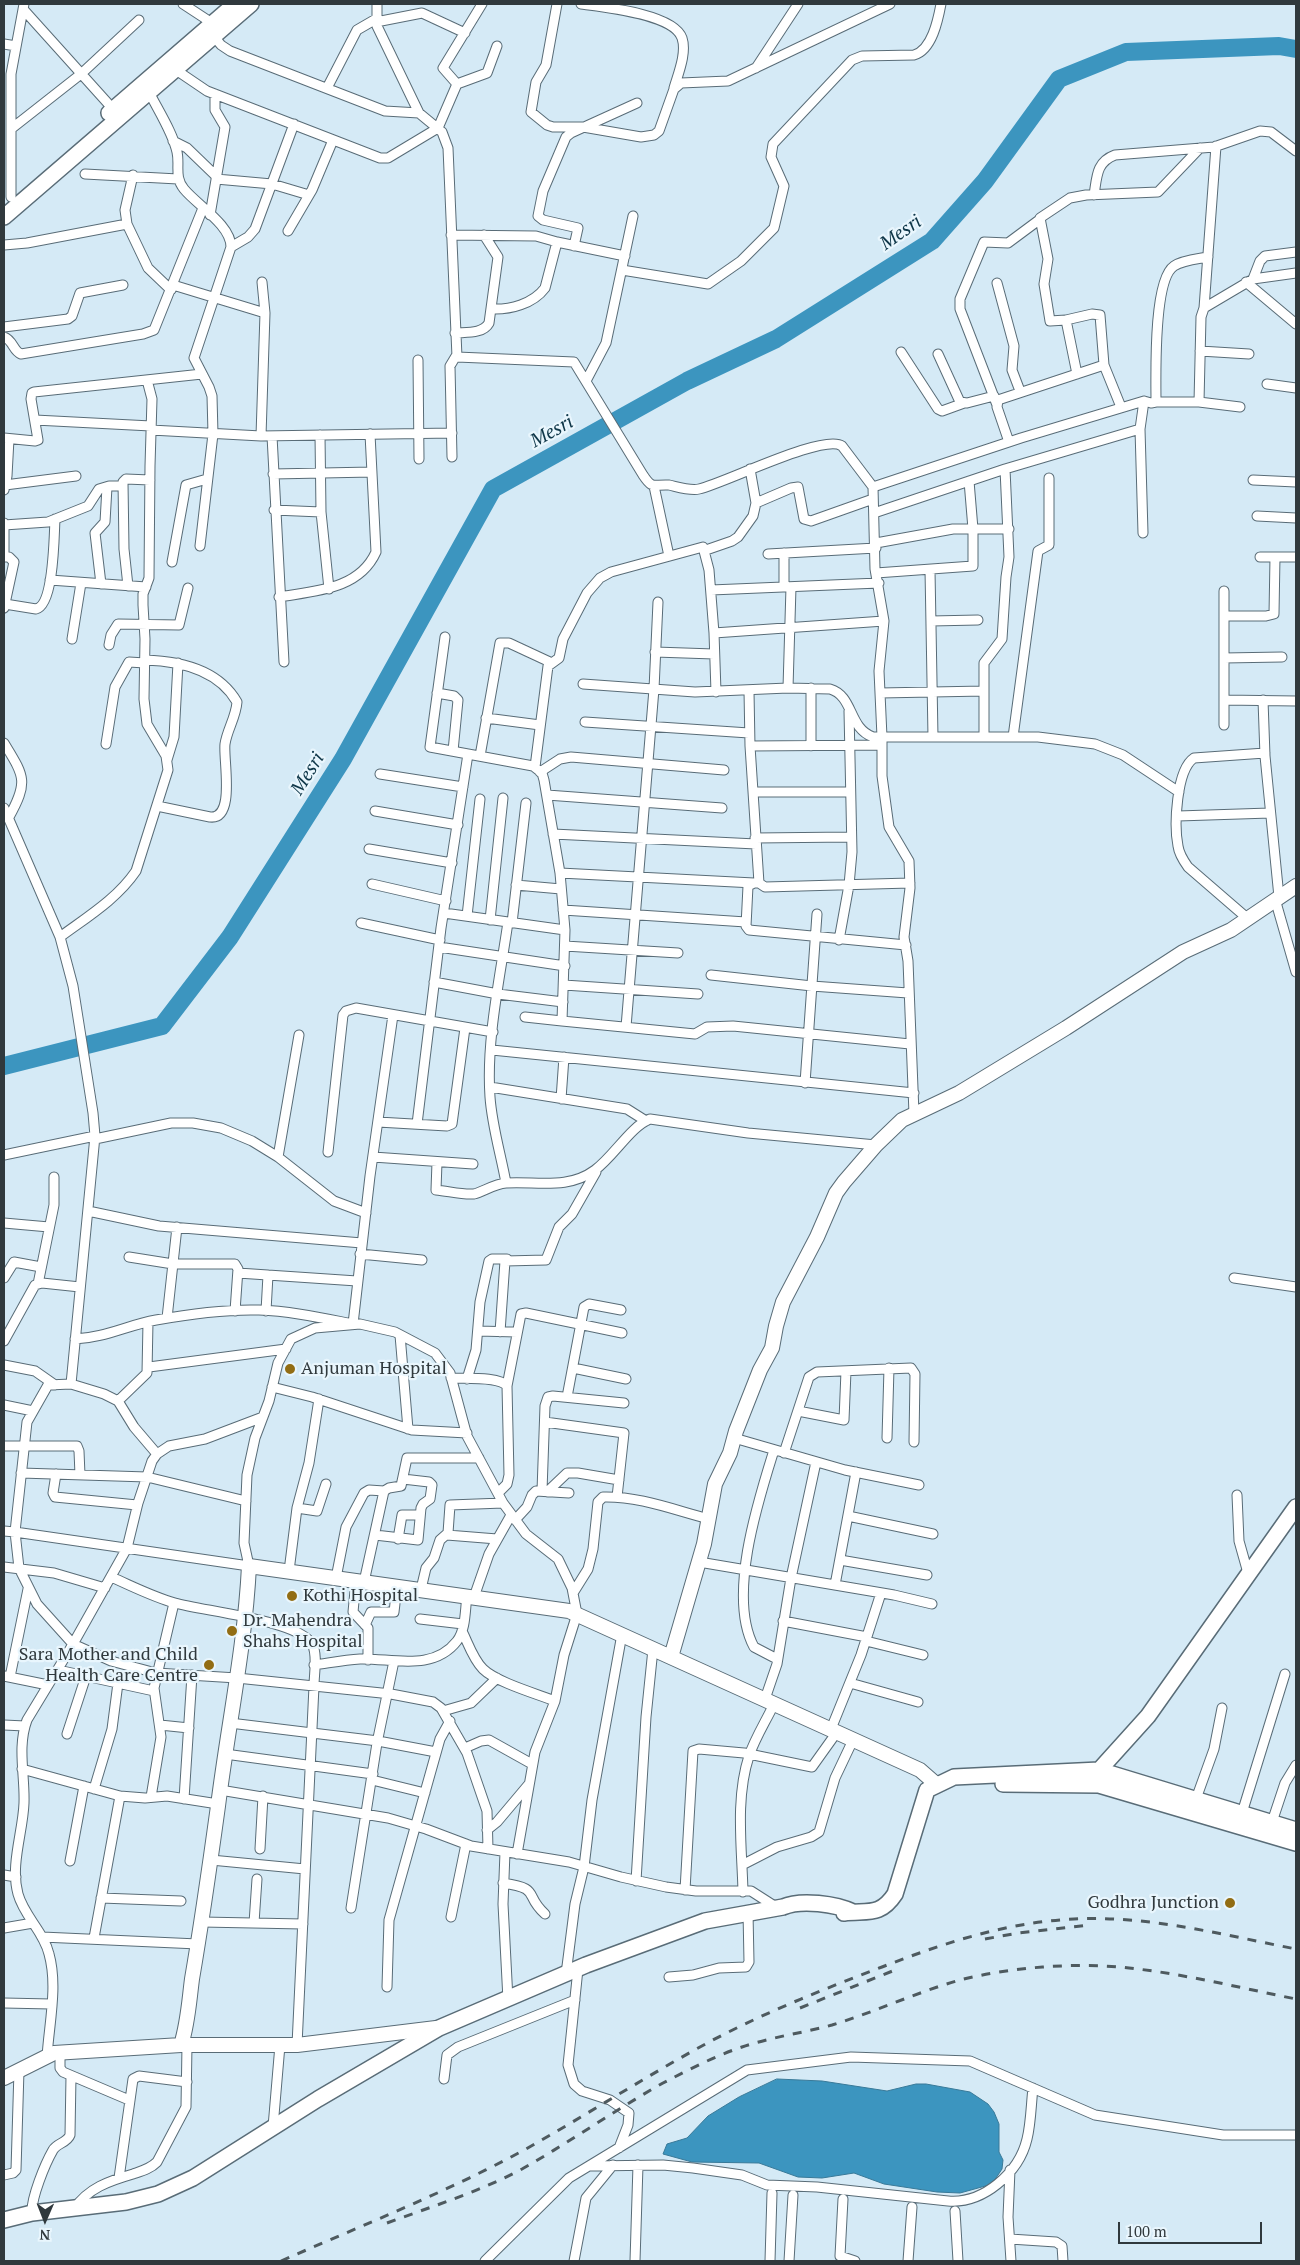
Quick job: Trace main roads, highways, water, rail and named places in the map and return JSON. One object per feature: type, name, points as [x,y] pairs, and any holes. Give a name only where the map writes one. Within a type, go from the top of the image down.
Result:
[{"type":"main road","points":[[4,217],[176,70],[235,4]]},
{"type":"main road","points":[[7,201],[113,109],[211,29],[251,4]]},
{"type":"main road","points":[[1088,1783],[1148,1716],[1248,1574],[1292,1520],[1296,1507]]},
{"type":"main road","points":[[1114,1781],[1125,1741]]},
{"type":"main road","points":[[4,2220],[32,2213],[126,2202],[158,2194],[192,2178],[273,2127],[439,2028],[572,1971],[705,1921],[780,1907],[801,1912],[838,1914],[871,1912],[888,1904],[892,1899],[927,1790],[954,1777],[1098,1770],[1114,1781],[1296,1843]]},
{"type":"main road","points":[[940,1783],[955,1785],[1114,1781],[1196,1799],[1296,1830]]},
{"type":"water","points":[[777,2079],[822,2081],[887,2091],[916,2084],[926,2084],[970,2092],[988,2104],[999,2124],[999,2152],[1003,2160],[1002,2169],[989,2185],[960,2193],[937,2192],[884,2184],[854,2173],[822,2178],[798,2177],[759,2163],[692,2162],[663,2154],[667,2144],[687,2138],[708,2116],[739,2097]]},
{"type":"waterway","name":"Mesri","points":[[4,1066],[162,1026],[230,937],[343,759],[493,489],[687,381],[776,339],[932,241],[985,181],[1059,79],[1126,52],[1279,46],[1296,49]]},
{"type":"railway","points":[[281,2261],[405,2208],[496,2165],[711,2041],[753,2020],[795,2001],[905,1958],[952,1942],[1024,1924],[1074,1919],[1102,1919],[1130,1920],[1186,1927],[1296,1949]]},
{"type":"railway","points":[[985,1939],[1018,1933],[1089,1925]]},
{"type":"railway","points":[[387,2223],[489,2185],[522,2169],[663,2083],[722,2055],[764,2040],[832,2025],[960,1980],[1022,1969],[1109,1966],[1171,1974],[1296,1999]]},
{"type":"railway","points":[[800,2008],[895,1970]]},
{"type":"place","name":"Anjuman Hospital","points":[[290,1369]]},
{"type":"place","name":"Kothi Hospital","points":[[292,1596]]},
{"type":"place","name":"Dr. Mahendra Shahs Hospital","points":[[232,1631]]},
{"type":"place","name":"Sara Mother and Child Health Care Centre","points":[[209,1665]]},
{"type":"place","name":"Godhra Junction","points":[[1230,1903]]}]
